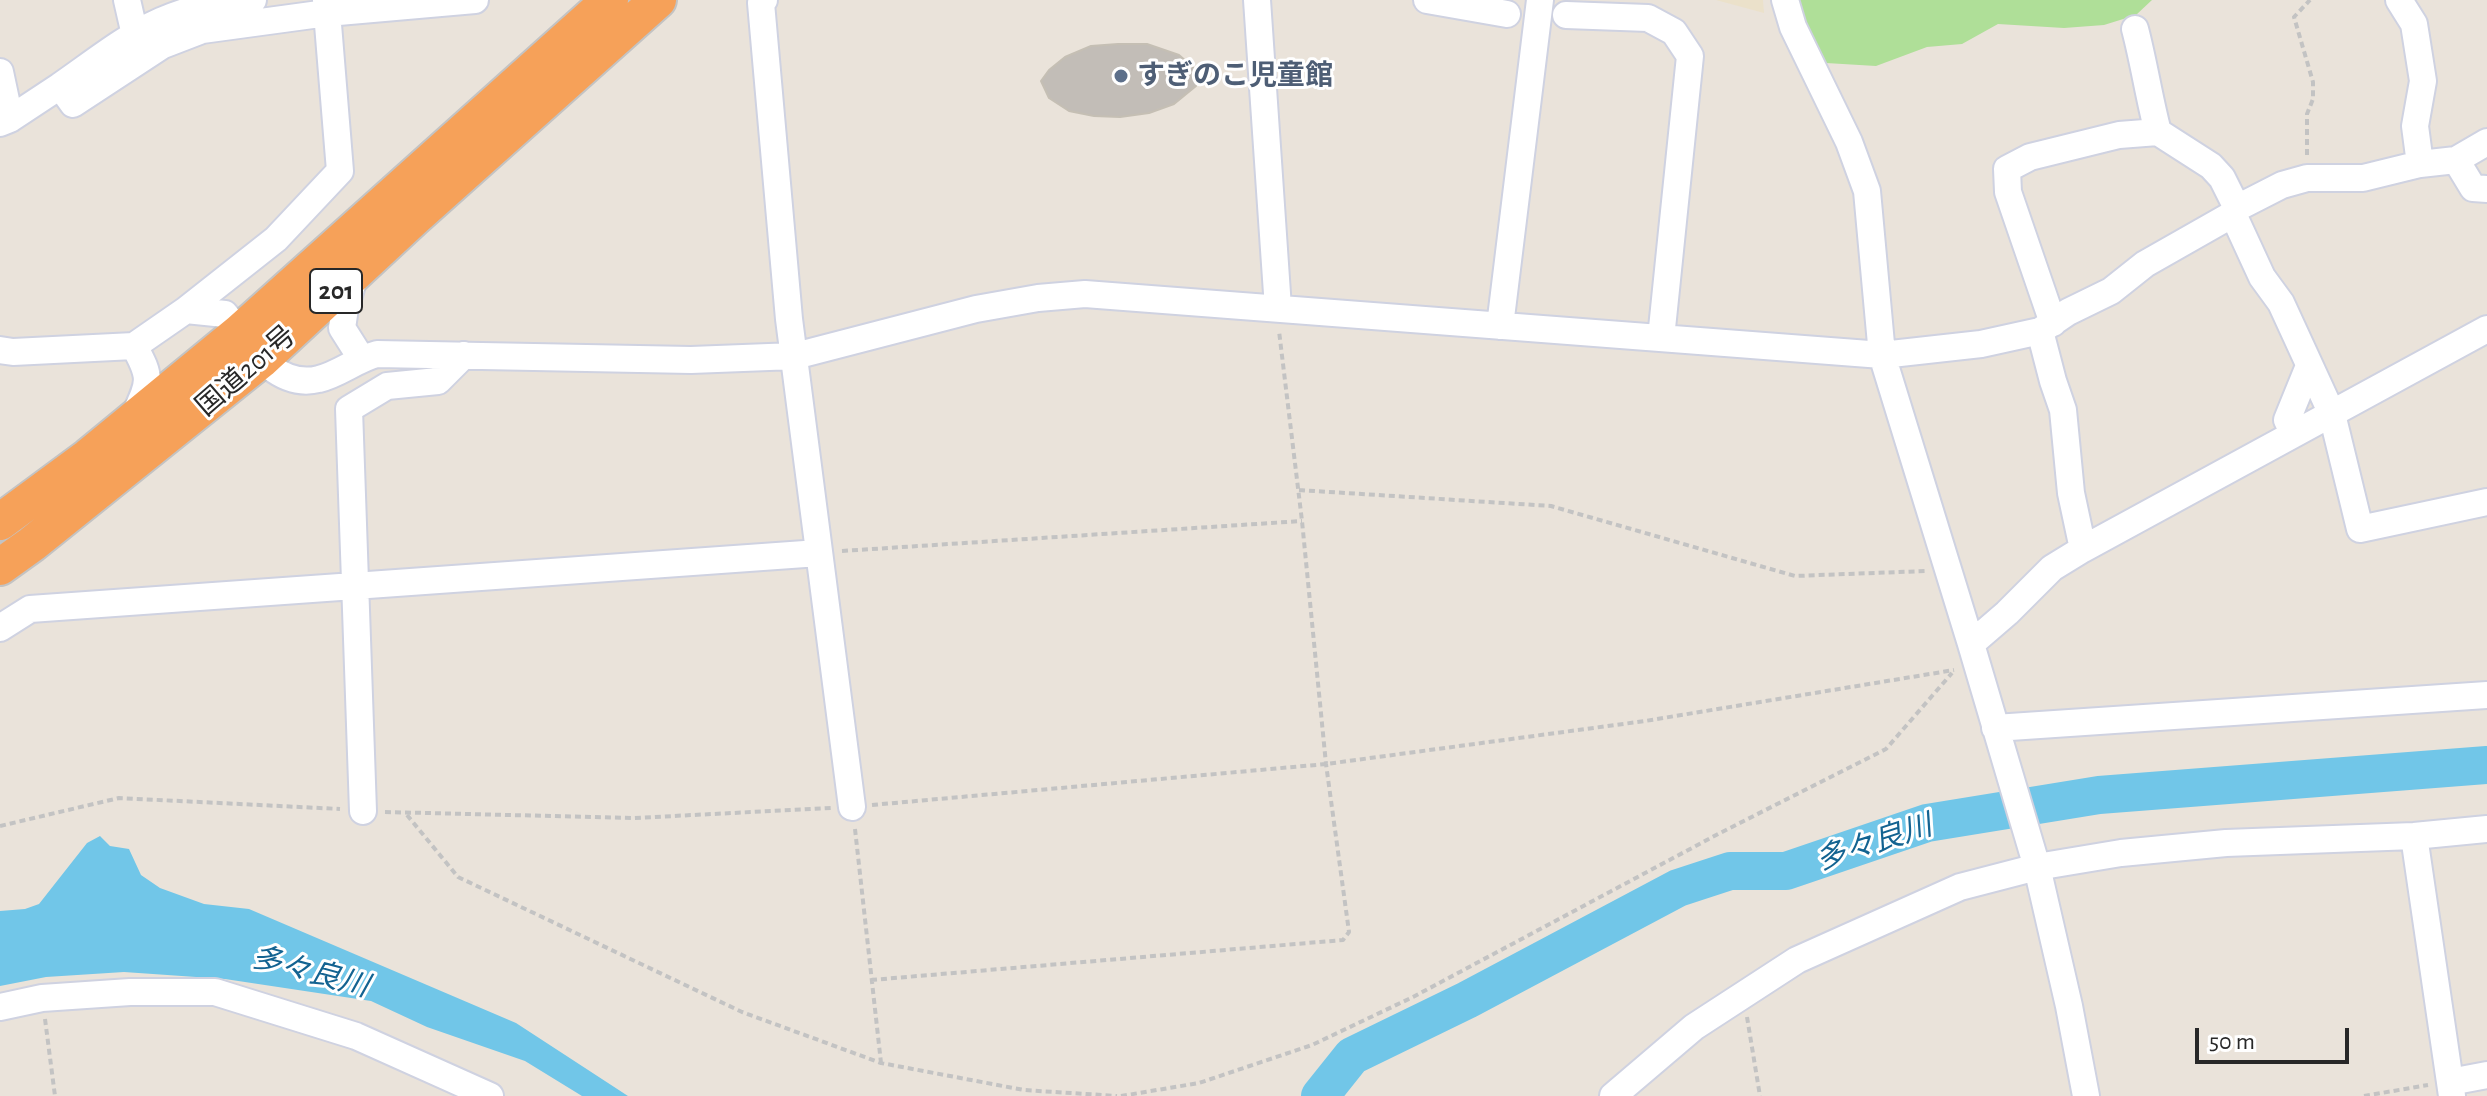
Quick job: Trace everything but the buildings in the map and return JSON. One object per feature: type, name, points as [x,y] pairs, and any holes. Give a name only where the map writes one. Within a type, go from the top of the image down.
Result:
[{"type":"highway","name":"国道201号","points":[[0,522],[132,421],[240,332],[610,0]]},
{"type":"highway","name":"国道201号","points":[[0,567],[261,360],[658,0]]},
{"type":"street","points":[[127,0],[135,35]]},
{"type":"street","points":[[0,72],[5,121],[161,21],[199,7],[253,0]]},
{"type":"street","points":[[60,86],[73,104],[163,45],[202,30],[326,7],[475,0]]},
{"type":"street","points":[[764,0],[761,3],[789,319],[852,807]]},
{"type":"street","points":[[1257,0],[1278,308]]},
{"type":"street","points":[[1427,0],[1507,14]]},
{"type":"street","points":[[1500,326],[1540,0]]},
{"type":"street","points":[[1785,0],[1793,27],[1849,142],[1867,191],[1882,355],[1947,570],[1967,659],[1997,733],[2035,862],[2069,1006],[2086,1096]]},
{"type":"street","points":[[2399,0],[2414,24],[2423,81],[2415,126],[2420,164]]},
{"type":"street","points":[[0,350],[134,346],[186,310],[276,239],[340,171],[326,7]]},
{"type":"street","points":[[1566,15],[1648,18],[1674,32],[1690,56],[1661,338]]},
{"type":"street","points":[[2135,29],[2158,132]]},
{"type":"street","points":[[2083,549],[2071,493],[2066,426],[2046,327],[2008,192],[2007,169],[2030,157],[2119,135],[2158,132],[2211,166],[2222,178],[2262,277],[2281,303],[2332,414],[2360,529],[2487,502]]},
{"type":"street","points":[[186,310],[225,314],[261,360],[278,373],[304,380],[320,379],[361,358],[394,353],[691,360],[795,356],[976,309],[1038,298],[1085,294],[1882,355],[1981,344],[2046,327],[2068,312],[2111,291],[2145,264],[2282,185],[2307,178],[2363,178],[2420,164],[2456,160],[2487,142]]},
{"type":"street","points":[[2456,160],[2473,188],[2487,189]]},
{"type":"street","points":[[356,272],[342,328],[361,358]]},
{"type":"street","points":[[1967,659],[2052,568],[2487,329]]},
{"type":"street","points":[[132,421],[149,386],[144,364],[134,346]]},
{"type":"street","points":[[363,811],[349,409],[387,386],[438,381],[464,355]]},
{"type":"street","points":[[2294,434],[2287,420],[2309,366]]},
{"type":"street","points":[[0,628],[30,609],[819,553]]},
{"type":"street","points":[[1997,733],[2487,695]]},
{"type":"street","points":[[1613,1096],[1694,1027],[1797,960],[1960,887],[2035,862],[2226,843],[2414,836],[2487,829]]},
{"type":"street","points":[[2414,836],[2451,1089],[2487,1075]]},
{"type":"street","points":[[0,1007],[42,998],[130,992],[215,992],[356,1036],[490,1096]]},
{"type":"path","points":[[2307,178],[2307,114],[2313,99],[2313,82],[2294,17],[2310,0]]},
{"type":"path","points":[[871,980],[1343,940],[1349,932],[1326,764],[1278,308]]},
{"type":"path","points":[[1299,490],[1551,506],[1795,576],[1947,570]]},
{"type":"path","points":[[819,553],[1302,521]]},
{"type":"path","points":[[0,826],[119,798],[406,813],[634,818],[852,807],[1326,764],[1645,721],[1967,659]]},
{"type":"path","points":[[406,813],[458,877],[742,1012],[881,1063],[1024,1090],[1119,1096],[1199,1083],[1312,1045],[1413,997],[1720,833],[1886,749],[1967,659]]},
{"type":"path","points":[[852,807],[881,1063]]},
{"type":"path","points":[[1743,995],[1760,1096]]},
{"type":"path","points":[[42,998],[55,1096]]},
{"type":"path","points":[[2364,1096],[2451,1089]]},
{"type":"shaded area","points":[[1716,0],[1763,0],[1764,13]]},
{"type":"green space","points":[[1798,0],[2152,0],[2136,15],[2104,25],[2064,28],[1998,24],[1962,44],[1927,47],[1876,66],[1826,63],[1809,36]]},
{"type":"water","points":[[100,836],[110,846],[129,849],[141,875],[160,888],[204,904],[249,909],[516,1023],[628,1096],[582,1096],[525,1061],[427,1027],[371,1001],[225,979],[124,972],[46,977],[0,986],[0,911],[25,909],[39,904],[87,843]]},
{"type":"waterway","name":"多々良川","points":[[1320,1096],[1352,1056],[1467,1000],[1678,888],[1730,871],[1786,871],[1927,823],[2099,795],[2487,765]]},
{"type":"place","name":"すぎのこ児童館","points":[[1121,76]]}]
